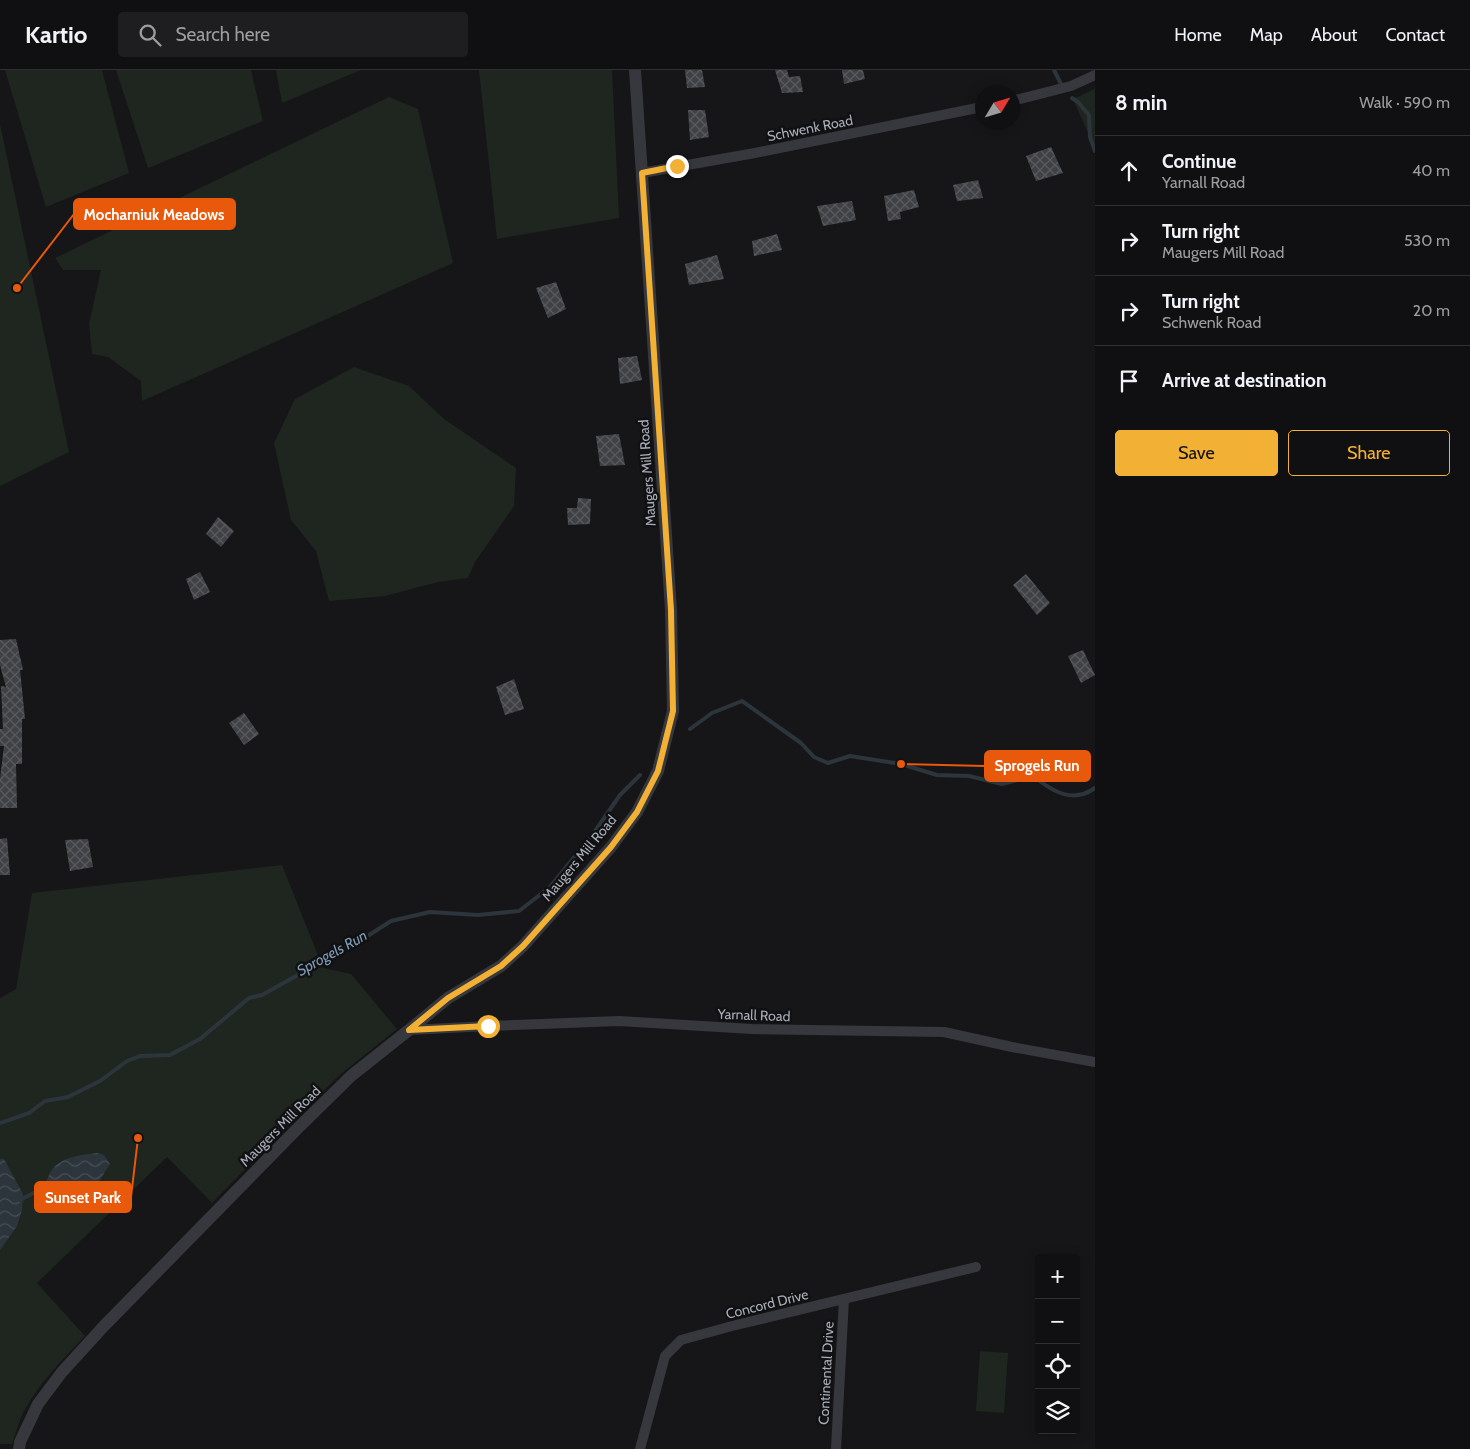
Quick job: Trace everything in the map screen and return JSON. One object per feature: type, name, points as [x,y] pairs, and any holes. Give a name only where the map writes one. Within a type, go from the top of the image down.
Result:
[{"type":"street","name":"Maugers Mill Road","points":[[19,1449],[20,1442],[38,1404],[62,1372],[103,1327],[350,1076],[448,998],[501,966],[523,946],[611,847],[637,812],[658,771],[673,711],[671,610],[635,70]]},
{"type":"street","points":[[1020,99],[1071,86],[1095,74]]},
{"type":"street","name":"Schwenk Road","points":[[642,173],[755,153],[975,108]]},
{"type":"street","name":"Yarnall Road","points":[[409,1030],[619,1021],[752,1029],[944,1032],[1095,1062]]},
{"type":"street","name":"Concord Drive","points":[[640,1449],[665,1356],[681,1340],[976,1267]]},
{"type":"street","name":"Continental Drive","points":[[836,1449],[844,1299]]},
{"type":"shaded area","points":[[5,70],[102,70],[129,173],[46,207]]},
{"type":"shaded area","points":[[116,70],[251,70],[263,121],[148,168]]},
{"type":"shaded area","points":[[276,70],[361,70],[282,103]]},
{"type":"shaded area","points":[[479,70],[612,70],[619,218],[497,239]]},
{"type":"shaded area","points":[[1095,89],[1095,148],[1073,99]]},
{"type":"shaded area","points":[[389,97],[418,109],[453,263],[142,401],[141,381],[108,357],[92,354],[89,324],[101,270],[63,270],[55,258]]},
{"type":"shaded area","points":[[0,124],[69,452],[0,486]]},
{"type":"shaded area","points":[[354,367],[409,386],[444,419],[516,468],[514,506],[475,562],[468,578],[438,582],[385,596],[329,601],[316,551],[291,520],[274,443],[295,399]]},
{"type":"shaded area","points":[[282,865],[323,968],[351,974],[397,1029],[342,1073],[212,1203],[167,1157],[37,1283],[85,1336],[52,1371],[30,1400],[22,1415],[12,1444],[0,1444],[0,998],[16,989],[32,893]]},
{"type":"shaded area","points":[[980,1351],[1008,1353],[1004,1413],[976,1411]]},
{"type":"water","points":[[98,1153],[104,1155],[110,1164],[96,1186],[75,1194],[58,1197],[49,1194],[44,1185],[55,1166],[72,1157]]},
{"type":"water","points":[[0,1159],[4,1159],[23,1194],[22,1210],[17,1226],[0,1250]]},
{"type":"building","points":[[685,70],[702,70],[705,87],[687,88]]},
{"type":"building","points":[[775,70],[787,70],[789,77],[800,76],[803,92],[782,93]]},
{"type":"building","points":[[842,70],[863,70],[865,79],[844,84]]},
{"type":"building","points":[[688,110],[705,110],[709,137],[690,140]]},
{"type":"building","points":[[1051,147],[1063,173],[1036,181],[1026,156]]},
{"type":"building","points":[[978,180],[983,198],[957,201],[953,185]]},
{"type":"building","points":[[914,190],[919,207],[900,212],[901,219],[888,221],[884,196]]},
{"type":"building","points":[[852,201],[856,220],[823,226],[817,206]]},
{"type":"building","points":[[777,234],[782,250],[754,256],[752,241]]},
{"type":"building","points":[[717,255],[724,279],[689,285],[685,264]]},
{"type":"building","points":[[556,282],[566,309],[548,318],[536,288]]},
{"type":"building","points":[[637,356],[642,380],[620,384],[618,358]]},
{"type":"building","points":[[619,434],[625,465],[600,466],[596,436]]},
{"type":"building","points":[[578,498],[591,499],[590,524],[568,525],[567,508],[577,508]]},
{"type":"building","points":[[218,517],[234,531],[221,547],[206,534]]},
{"type":"building","points":[[200,572],[210,592],[194,600],[186,579]]},
{"type":"building","points":[[1026,574],[1050,603],[1037,615],[1013,585]]},
{"type":"building","points":[[16,639],[23,670],[20,670],[25,719],[22,719],[22,764],[16,764],[17,808],[0,808],[0,779],[4,746],[0,746],[0,729],[3,729],[1,686],[6,687],[0,665],[0,640]]},
{"type":"building","points":[[1083,650],[1095,675],[1081,683],[1068,656]]},
{"type":"building","points":[[514,679],[524,709],[505,715],[496,687]]},
{"type":"building","points":[[244,713],[259,734],[244,745],[229,723]]},
{"type":"building","points":[[7,838],[10,875],[0,875],[0,839]]},
{"type":"building","points":[[88,839],[93,867],[70,871],[65,840]]},
{"type":"waterway","points":[[1054,70],[1061,84]]},
{"type":"waterway","points":[[1072,98],[1089,115],[1090,137],[1095,151]]},
{"type":"waterway","name":"Sprogels Run","points":[[690,729],[712,713],[742,701],[801,743],[814,757],[828,763],[850,756],[901,764],[937,775],[969,776],[1002,784],[1017,780],[1037,779],[1058,792],[1072,795],[1080,795],[1095,788]]},
{"type":"waterway","name":"Sprogels Run","points":[[0,1123],[29,1113],[45,1101],[68,1097],[100,1081],[127,1061],[140,1056],[170,1055],[200,1039],[249,998],[262,995],[391,921],[430,912],[478,915],[519,911],[550,887],[593,834],[620,795],[640,775]]},
{"type":"waterway","points":[[20,1200],[49,1185]]},
{"type":"place","name":"Mocharniuk Meadows","points":[[17,288]]},
{"type":"place","name":"Sprogels Run","points":[[901,764]]},
{"type":"place","name":"Sunset Park","points":[[138,1138]]},
{"type":"route","points":[[488,1026],[409,1030],[448,998],[501,966],[523,946],[611,847],[637,812],[658,771],[673,711],[671,610],[642,173],[677,166]]}]
